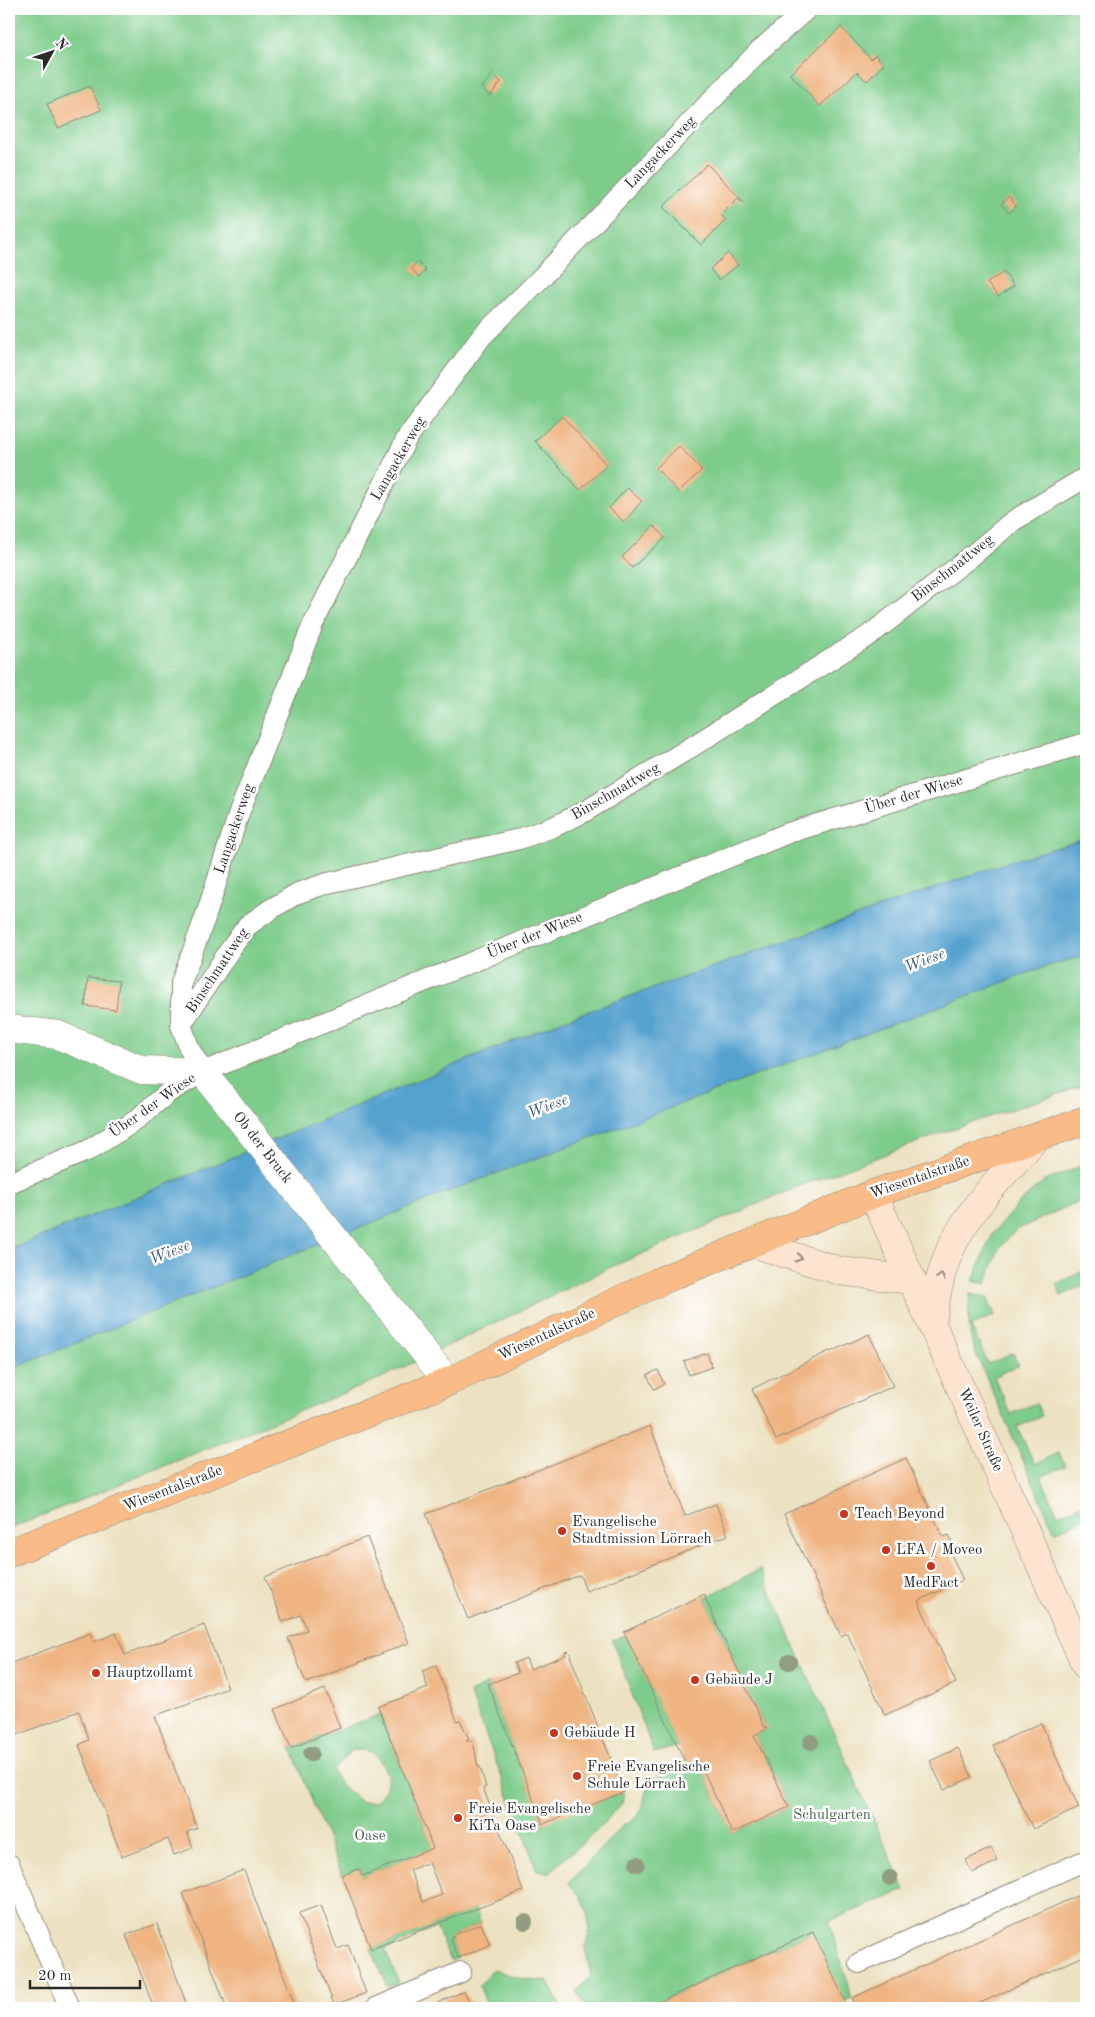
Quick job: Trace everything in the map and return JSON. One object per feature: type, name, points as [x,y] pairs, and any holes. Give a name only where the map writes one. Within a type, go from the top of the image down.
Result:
[{"type":"main road","name":"Wiesentalstraße","points":[[9,1554],[448,1382],[662,1280],[872,1194],[1086,1120]]},
{"type":"street","points":[[9,1029],[58,1035],[142,1070],[210,1082]]},
{"type":"street","name":"Ob der Bruck","points":[[210,1082],[448,1382]]},
{"type":"street","points":[[932,1324],[936,1293],[950,1251],[962,1228],[977,1206],[1037,1137]]},
{"type":"street","name":"Weiler Straße","points":[[872,1194],[1086,1666]]},
{"type":"street","points":[[752,1243],[840,1271],[911,1280]]},
{"type":"lane","name":"Langackerweg","points":[[181,1025],[181,983],[206,915],[239,813],[313,624],[408,438],[482,336],[537,282],[759,51],[807,9]]},
{"type":"lane","name":"Binschmattweg","points":[[210,1082],[190,1050],[181,1025],[247,926],[271,909],[298,893],[328,883],[519,839],[552,827],[584,812],[690,748],[870,634],[970,558],[1013,521],[1086,477]]},
{"type":"lane","name":"Über der Wiese","points":[[9,1183],[89,1150],[135,1122],[169,1092],[210,1082],[788,833],[1086,743]]},
{"type":"lane","points":[[859,1963],[1086,1860]]},
{"type":"lane","points":[[9,1864],[70,2008]]},
{"type":"lane","points":[[385,2005],[461,1972]]},
{"type":"green space","points":[[9,9],[1086,9],[1086,839],[1011,861],[564,1020],[9,1250]]},
{"type":"green space","points":[[1086,955],[1086,1085],[964,1125],[797,1187],[609,1268],[381,1378],[9,1529],[9,1370],[447,1192],[1041,968]]},
{"type":"green space","points":[[1086,1164],[1086,1198],[1016,1230],[999,1248],[986,1284],[973,1281],[993,1233],[1018,1204],[1043,1182]]},
{"type":"green space","points":[[1086,1270],[1086,1284],[1061,1296],[1056,1284]]},
{"type":"green space","points":[[970,1294],[987,1297],[995,1315],[971,1326],[988,1364],[1013,1353],[1018,1365],[994,1377],[1011,1414],[1036,1403],[1042,1416],[1017,1427],[1035,1464],[1059,1453],[1065,1466],[1041,1477],[1058,1515],[1082,1504],[1086,1509],[1086,1516],[1082,1520],[1055,1532],[976,1354],[969,1325]]},
{"type":"green space","name":"Schulgarten","points":[[760,1569],[905,1890],[829,1921],[852,1998],[844,2001],[812,1932],[646,2008],[585,2008],[577,1991],[591,1976],[585,1947],[589,1935],[588,1912],[580,1896],[569,1883],[624,1824],[637,1817],[643,1805],[648,1782],[699,1761],[732,1833],[789,1807],[754,1735],[764,1727],[705,1598]]},
{"type":"green space","points":[[626,1635],[678,1746],[654,1753],[612,1640]]},
{"type":"green space","points":[[488,1684],[543,1823],[624,1792],[622,1803],[602,1825],[549,1873],[537,1870],[470,1693]]},
{"type":"green space","name":"Oase","points":[[381,1714],[433,1848],[362,1876],[342,1875],[291,1748]],"holes":[[[352,1750],[373,1753],[385,1769],[387,1784],[383,1793],[375,1802],[361,1802],[338,1782],[333,1770]]]},
{"type":"green space","points":[[475,1909],[481,1923],[450,1937],[458,1958],[451,1961],[436,1927],[385,1950],[399,1983],[388,1987],[371,1949]]},
{"type":"green space","points":[[494,1969],[527,1980],[547,1980],[561,2008],[506,2008],[503,2004],[494,2008],[488,2008],[479,1985]]},
{"type":"water","name":"Wiese","points":[[1086,839],[1086,955],[1041,968],[447,1192],[9,1370],[9,1250],[564,1020],[1011,861]]},
{"type":"building","points":[[841,27],[871,59],[875,55],[884,64],[867,81],[857,72],[820,106],[790,74]]},
{"type":"building","points":[[493,74],[501,82],[490,96],[481,88]]},
{"type":"building","points":[[90,86],[101,110],[58,128],[47,104]]},
{"type":"building","points":[[707,164],[744,202],[738,198],[721,215],[726,220],[701,245],[663,207]]},
{"type":"building","points":[[1009,197],[1016,206],[1009,213],[1001,204]]},
{"type":"building","points":[[728,253],[738,265],[719,280],[710,269]]},
{"type":"building","points":[[417,262],[426,270],[419,277],[411,268]]},
{"type":"building","points":[[1004,272],[1014,286],[998,297],[987,283]]},
{"type":"building","points":[[562,416],[607,465],[580,490],[535,441]]},
{"type":"building","points":[[679,446],[702,470],[678,492],[656,468]]},
{"type":"building","points":[[627,488],[642,501],[624,522],[609,508]]},
{"type":"building","points":[[654,526],[665,538],[632,568],[622,557]]},
{"type":"building","points":[[88,978],[119,981],[116,1010],[85,1006]]},
{"type":"building","points":[[869,1334],[893,1386],[776,1440],[752,1389],[829,1351]]},
{"type":"building","points":[[707,1353],[712,1367],[689,1375],[684,1361]]},
{"type":"building","points":[[658,1370],[664,1384],[654,1389],[647,1375]]},
{"type":"building","name":"Evangelische Stadtmission Lörrach","points":[[650,1426],[685,1516],[716,1504],[728,1535],[586,1591],[580,1575],[468,1619],[426,1514]]},
{"type":"building","points":[[906,1458],[943,1537],[949,1535],[954,1548],[949,1550],[963,1580],[918,1601],[956,1683],[885,1715],[847,1633],[841,1636],[784,1514]]},
{"type":"building","points":[[367,1537],[409,1643],[306,1683],[288,1638],[307,1630],[301,1615],[283,1622],[265,1577]]},
{"type":"building","name":"Gebäude J","points":[[705,1594],[705,1598],[764,1727],[766,1726],[767,1729],[754,1735],[789,1807],[732,1833],[699,1761],[687,1766],[624,1632]]},
{"type":"building","points":[[204,1625],[228,1688],[155,1716],[197,1828],[187,1832],[193,1848],[174,1855],[168,1839],[122,1857],[79,1745],[89,1740],[79,1711],[9,1738],[9,1664],[90,1633],[94,1642],[116,1633],[125,1655]]},
{"type":"building","name":"Gebäude H","points":[[568,1651],[572,1655],[570,1656],[624,1792],[543,1824],[488,1684],[518,1673],[514,1663],[526,1658],[530,1669],[566,1655],[565,1652]]},
{"type":"building","name":"Freie Evangelische KiTa Oase","points":[[436,1666],[457,1721],[460,1720],[469,1739],[466,1741],[473,1741],[478,1767],[480,1767],[486,1787],[483,1788],[523,1891],[371,1949],[342,1875],[359,1869],[362,1876],[433,1848],[378,1707],[428,1688],[422,1671]],"holes":[[[429,1862],[442,1895],[423,1902],[410,1870]]]},
{"type":"building","points":[[325,1689],[340,1728],[291,1748],[275,1709]]},
{"type":"building","points":[[1041,1723],[1079,1808],[1033,1829],[993,1745]]},
{"type":"building","points":[[958,1748],[972,1777],[944,1790],[930,1761]]},
{"type":"building","points":[[991,1848],[998,1861],[972,1873],[966,1860]]},
{"type":"building","points":[[244,1870],[296,2008],[227,2008],[183,1893]]},
{"type":"building","points":[[1086,1892],[1086,1955],[969,2008],[857,2008],[852,1998]]},
{"type":"building","points":[[321,1905],[337,1949],[348,1945],[366,1993],[334,2005],[299,1913]]},
{"type":"building","points":[[481,1923],[490,1945],[458,1958],[450,1937]]},
{"type":"building","points":[[157,1924],[188,2008],[154,2008],[126,1935]]},
{"type":"building","points":[[813,1932],[848,2008],[646,2008]]},
{"type":"building","points":[[464,1991],[473,2008],[426,2008]]},
{"type":"building","points":[[503,2004],[506,2008],[494,2008]]},
{"type":"place","name":"Teach Beyond","points":[[844,1514]]},
{"type":"place","name":"Evangelische Stadtmission Lörrach","points":[[562,1531]]},
{"type":"place","name":"LFA / Moveo","points":[[886,1550]]},
{"type":"place","name":"MedFact","points":[[931,1566]]},
{"type":"place","name":"Hauptzollamt","points":[[96,1673]]},
{"type":"place","name":"Gebäude J","points":[[695,1680]]},
{"type":"place","name":"Gebäude H","points":[[554,1733]]},
{"type":"place","name":"Freie Evangelische Schule Lörrach","points":[[577,1776]]},
{"type":"place","name":"Freie Evangelische KiTa Oase","points":[[458,1818]]}]
